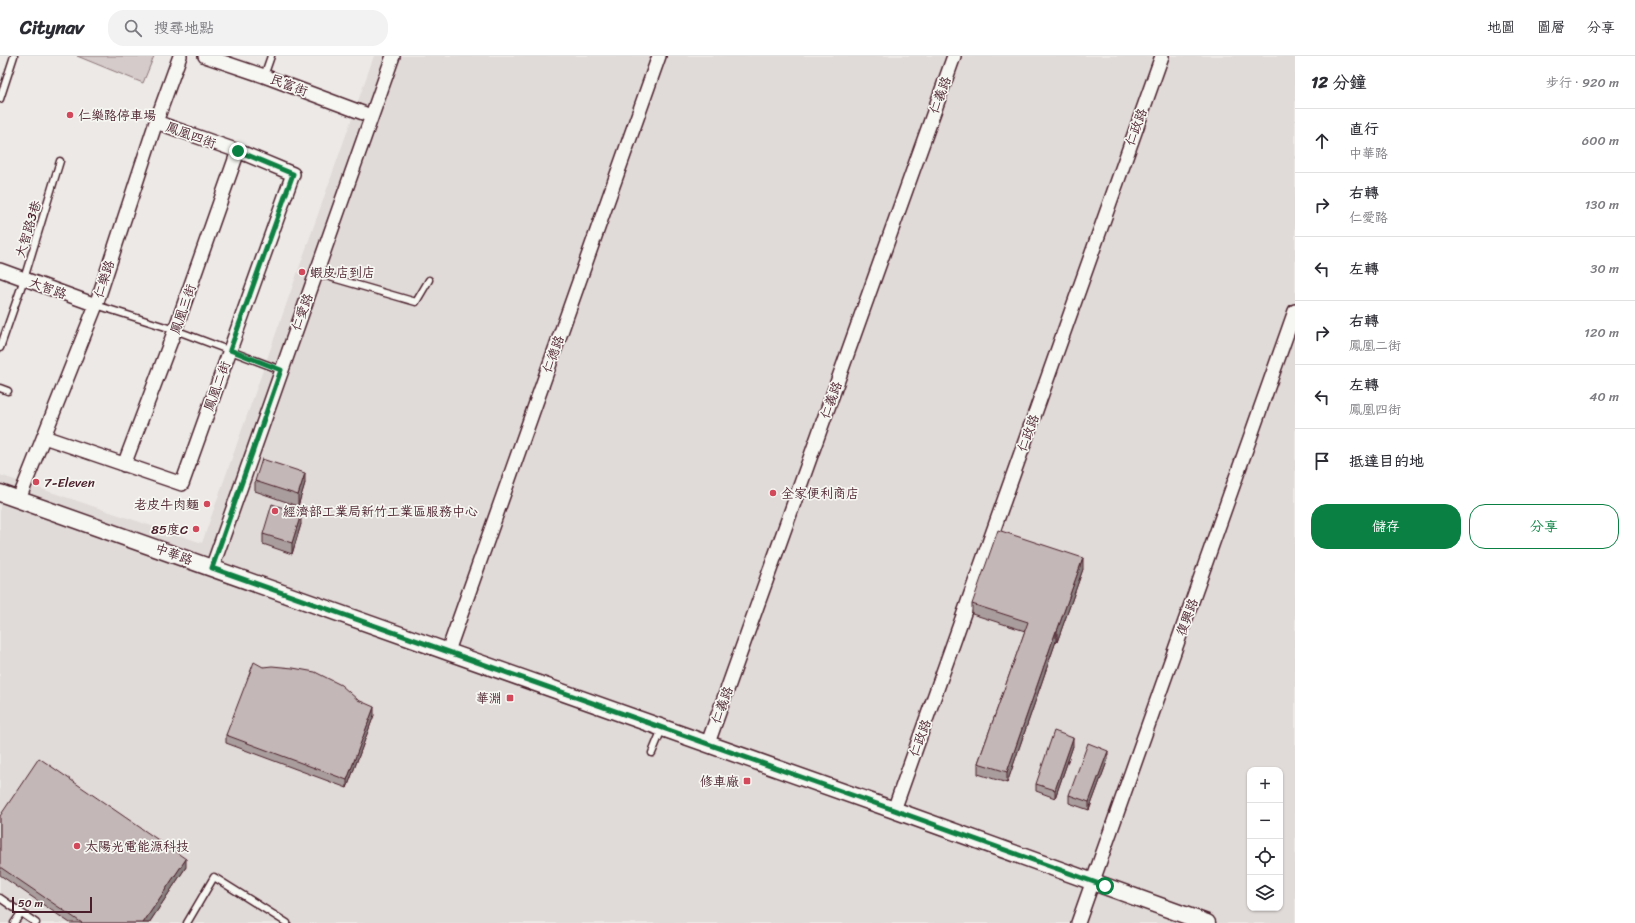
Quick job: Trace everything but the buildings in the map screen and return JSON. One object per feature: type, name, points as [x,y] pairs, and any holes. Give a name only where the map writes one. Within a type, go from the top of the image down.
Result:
[{"type":"street","name":"仁樂路","points":[[19,499],[96,305],[156,122],[180,56]]},
{"type":"street","name":"民富街","points":[[205,56],[264,76],[371,116]]},
{"type":"street","name":"仁愛路","points":[[212,568],[393,56]]},
{"type":"street","name":"仁德路","points":[[448,651],[659,56]]},
{"type":"street","name":"仁義路","points":[[708,744],[954,56]]},
{"type":"street","name":"仁政路","points":[[894,810],[1162,56]]},
{"type":"street","name":"鳳凰四街","points":[[156,122],[238,151],[293,174]]},
{"type":"street","name":"鳳凰三街","points":[[124,465],[175,330],[238,151]]},
{"type":"street","name":"鳳凰二街","points":[[124,465],[182,484],[293,174]]},
{"type":"street","name":"大智路","points":[[0,270],[96,305]]},
{"type":"street","name":"復興路","points":[[1078,923],[1295,311]]},
{"type":"street","points":[[44,437],[124,465]]},
{"type":"street","name":"中華路","points":[[0,493],[663,727],[1207,923]]},
{"type":"lane","points":[[0,99],[14,56]]},
{"type":"lane","points":[[264,76],[271,56]]},
{"type":"lane","name":"大智路3巷","points":[[0,348],[24,279],[60,161]]},
{"type":"lane","points":[[316,273],[416,302],[429,280]]},
{"type":"lane","points":[[96,305],[175,330],[281,370]]},
{"type":"lane","points":[[0,388],[8,391]]},
{"type":"lane","points":[[652,753],[663,727]]},
{"type":"lane","points":[[187,923],[214,877],[287,923]]},
{"type":"lane","points":[[0,898],[36,923]]},
{"type":"lane","points":[[14,923],[21,913]]},
{"type":"shaded area","points":[[77,56],[154,56],[143,83]]},
{"type":"shaded area","points":[[374,56],[1295,56],[1295,923],[0,923],[0,475],[202,543]]},
{"type":"place","name":"仁樂路停車場","points":[[70,115]]},
{"type":"place","name":"蝦皮店到店","points":[[302,272]]},
{"type":"place","name":"7-Eleven","points":[[36,482]]},
{"type":"place","name":"全家便利商店","points":[[773,493]]},
{"type":"place","name":"老皮牛肉麵","points":[[207,504]]},
{"type":"place","name":"經濟部工業局新竹工業區服務中心","points":[[275,511]]},
{"type":"place","name":"85度C","points":[[196,529]]},
{"type":"place","name":"華淵","points":[[510,698]]},
{"type":"place","name":"修車廠","points":[[747,781]]},
{"type":"place","name":"太陽光電能源科技","points":[[77,846]]},
{"type":"route","points":[[238,151],[293,174],[230,350],[281,370],[212,568],[1105,886]]}]
